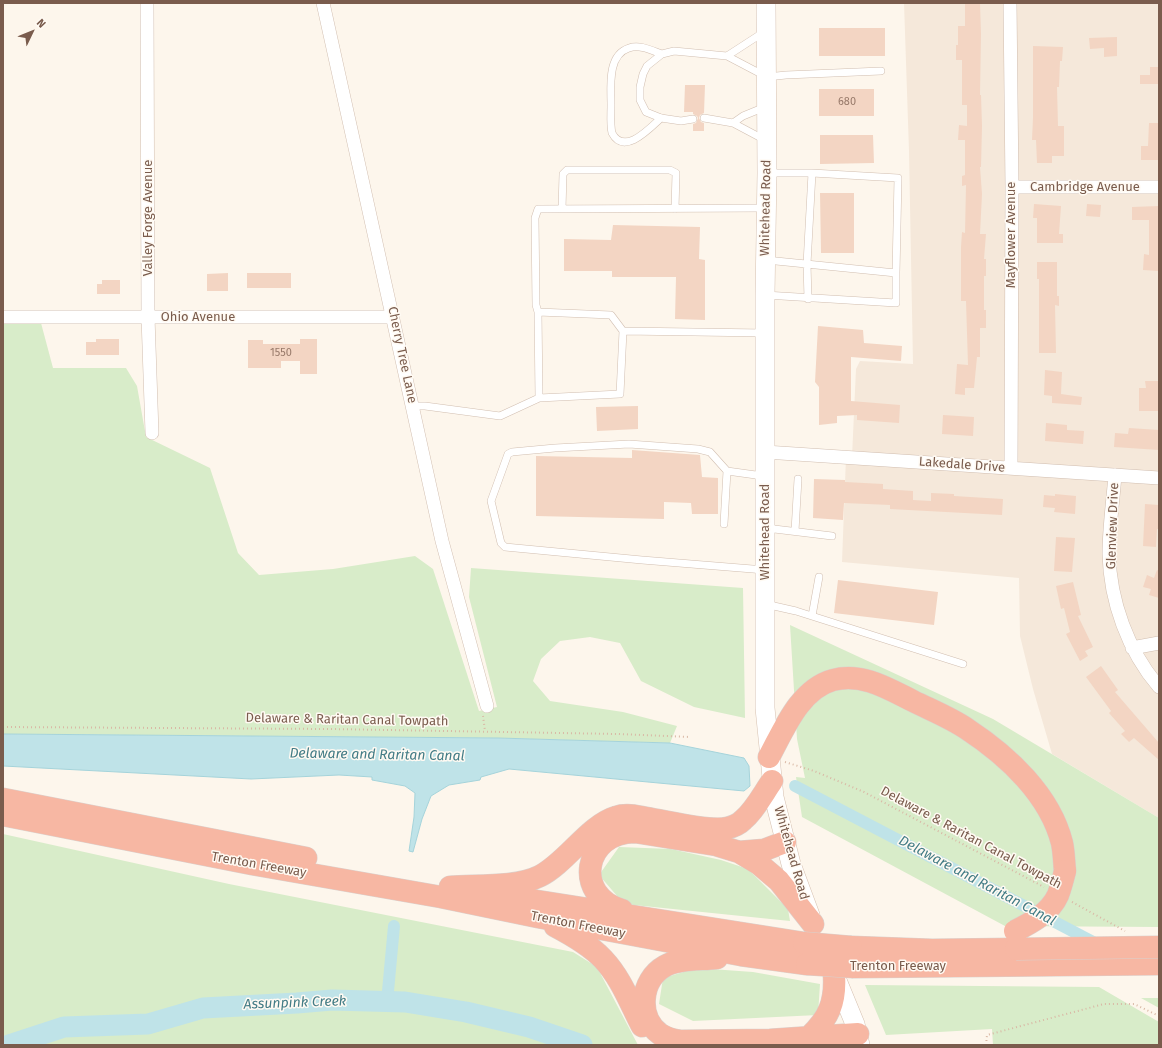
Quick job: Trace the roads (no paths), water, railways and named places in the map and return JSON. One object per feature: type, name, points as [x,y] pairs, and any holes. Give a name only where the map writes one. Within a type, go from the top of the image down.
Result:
[{"type":"highway","points":[[450,887],[510,884],[525,882],[540,876],[552,868],[598,826],[614,817],[635,816],[712,829],[722,829],[734,826],[742,821],[770,780],[790,719],[809,693],[833,680],[860,678],[892,691],[967,728],[1010,761],[1038,795],[1053,818],[1062,844],[1065,871],[1058,896],[1047,911],[1034,921],[1016,948]]},
{"type":"highway","name":"Trenton Freeway","points":[[3,799],[450,887],[808,943],[846,963],[1016,948],[1159,964]]},
{"type":"highway","name":"Trenton Freeway","points":[[3,815],[252,864],[442,897],[741,956],[808,943]]},
{"type":"highway","points":[[654,919],[613,908],[597,893],[592,883],[590,872],[592,861],[596,851],[602,843],[611,836],[624,832],[635,832],[716,845],[739,852],[759,864],[779,881],[808,943]]},
{"type":"highway","points":[[739,852],[764,850],[785,842]]},
{"type":"highway","points":[[538,917],[570,934],[588,946],[603,959],[615,974],[643,1029],[660,1045]]},
{"type":"highway","name":"Trenton Freeway","points":[[846,963],[932,950],[1159,947]]},
{"type":"highway","points":[[741,956],[677,962],[666,966],[656,973],[649,982],[645,992],[644,1004],[646,1014],[651,1025],[659,1033],[668,1038],[680,1041],[809,1038],[859,1040]]},
{"type":"highway","points":[[809,1038],[823,1022],[832,1004],[835,990],[846,963]]},
{"type":"main road","name":"Whitehead Road","points":[[766,3],[767,208],[765,295],[765,708],[770,780],[792,864],[808,943],[846,963],[855,1024],[859,1040]]},
{"type":"street","name":"Valley Forge Avenue","points":[[147,3],[148,317],[152,433]]},
{"type":"street","name":"Cherry Tree Lane","points":[[323,3],[442,541],[487,706]]},
{"type":"street","name":"Mayflower Avenue","points":[[1010,3],[1012,187],[1010,468]]},
{"type":"street","name":"Cambridge Avenue","points":[[1012,187],[1159,187]]},
{"type":"street","name":"Ohio Avenue","points":[[3,317],[393,317]]},
{"type":"street","name":"Lakedale Drive","points":[[766,452],[1159,478]]},
{"type":"street","name":"Glenview Drive","points":[[1115,475],[1109,554],[1112,581],[1118,608],[1132,648],[1159,687]]},
{"type":"street","points":[[1132,648],[1159,643]]},
{"type":"lane","points":[[727,56],[766,31]]},
{"type":"lane","points":[[661,118],[629,142],[621,142],[615,138],[612,133],[611,81],[613,67],[616,60],[624,50],[633,47],[646,48],[662,54]]},
{"type":"lane","points":[[693,119],[681,121],[661,118],[646,112],[640,100],[640,87],[643,74],[647,66],[662,54],[674,51],[727,56],[767,77],[881,71]]},
{"type":"lane","points":[[733,123],[743,116],[767,106]]},
{"type":"lane","points":[[704,118],[733,123],[767,141]]},
{"type":"lane","points":[[562,209],[563,174],[567,170],[670,170],[676,173],[675,209]]},
{"type":"lane","points":[[765,295],[808,299],[896,303],[898,178],[812,173],[767,173]]},
{"type":"lane","points":[[808,299],[807,264],[812,173]]},
{"type":"lane","points":[[539,398],[535,218],[538,209],[767,208]]},
{"type":"lane","points":[[766,260],[896,273]]},
{"type":"lane","points":[[413,406],[425,406],[500,416],[539,398],[620,394],[623,331],[611,315],[538,312]]},
{"type":"lane","points":[[623,331],[765,333]]},
{"type":"lane","points":[[765,477],[727,471],[710,452],[698,449],[629,444],[555,448],[512,452],[506,456],[491,501],[501,543],[505,546],[642,560],[765,570]]},
{"type":"lane","points":[[724,524],[727,471]]},
{"type":"lane","points":[[796,531],[798,479]]},
{"type":"lane","points":[[765,528],[832,536]]},
{"type":"lane","points":[[812,616],[819,576]]},
{"type":"lane","points":[[765,604],[812,616],[963,664]]},
{"type":"water","points":[[3,734],[498,738],[670,743],[744,758],[749,766],[750,786],[744,791],[509,769],[481,777],[480,780],[449,785],[431,796],[422,819],[413,852],[409,851],[414,817],[415,793],[405,786],[372,780],[372,777],[339,775],[251,779],[3,766]]},
{"type":"waterway","name":"Delaware and Raritan Canal","points":[[795,786],[1097,944]]},
{"type":"waterway","points":[[387,1002],[394,926]]},
{"type":"waterway","name":"Assunpink Creek","points":[[9,1045],[64,1027],[148,1024],[203,1008],[332,1000],[405,1002],[466,1012],[529,1027],[582,1045]]}]
